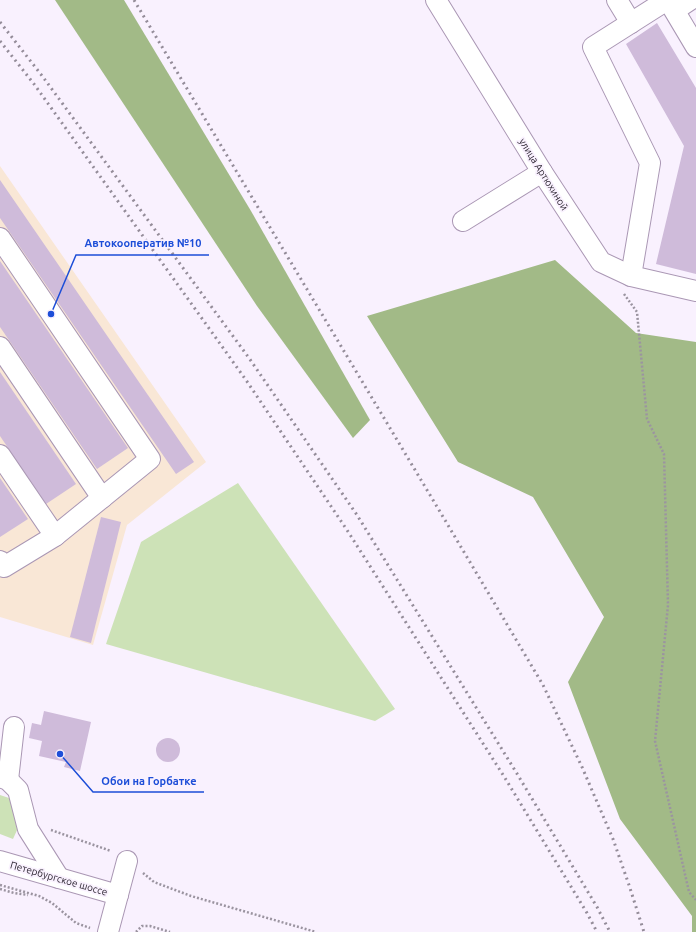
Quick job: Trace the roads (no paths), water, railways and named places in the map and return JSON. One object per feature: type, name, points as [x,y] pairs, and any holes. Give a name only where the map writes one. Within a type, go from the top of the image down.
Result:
[{"type":"street","name":"улица Артюхиной","points":[[436,0],[542,172],[601,262],[627,284],[696,291]]},
{"type":"street","points":[[617,0],[631,23]]},
{"type":"street","points":[[627,284],[650,163],[594,47],[631,23],[675,3],[696,47]]},
{"type":"street","points":[[462,222],[542,172]]},
{"type":"street","points":[[0,238],[150,459],[55,536],[4,567],[0,561]]},
{"type":"street","points":[[0,347],[102,498]]},
{"type":"street","points":[[0,455],[55,536]]},
{"type":"street","points":[[14,727],[4,779],[18,790],[28,829],[59,878]]},
{"type":"street","points":[[99,930],[118,895],[127,861]]},
{"type":"street","name":"Петербургское шоссе","points":[[0,862],[118,895]]},
{"type":"railway","points":[[134,0],[543,685],[582,767],[613,839],[644,932]]},
{"type":"railway","points":[[0,22],[43,77],[249,358],[357,515],[516,772],[597,907],[610,932]]},
{"type":"railway","points":[[0,41],[34,84],[246,380],[347,530],[505,778],[597,932]]},
{"type":"place","name":"Автокооператив №10","points":[[51,314]]},
{"type":"place","name":"Обои на Горбатке","points":[[60,754]]}]
